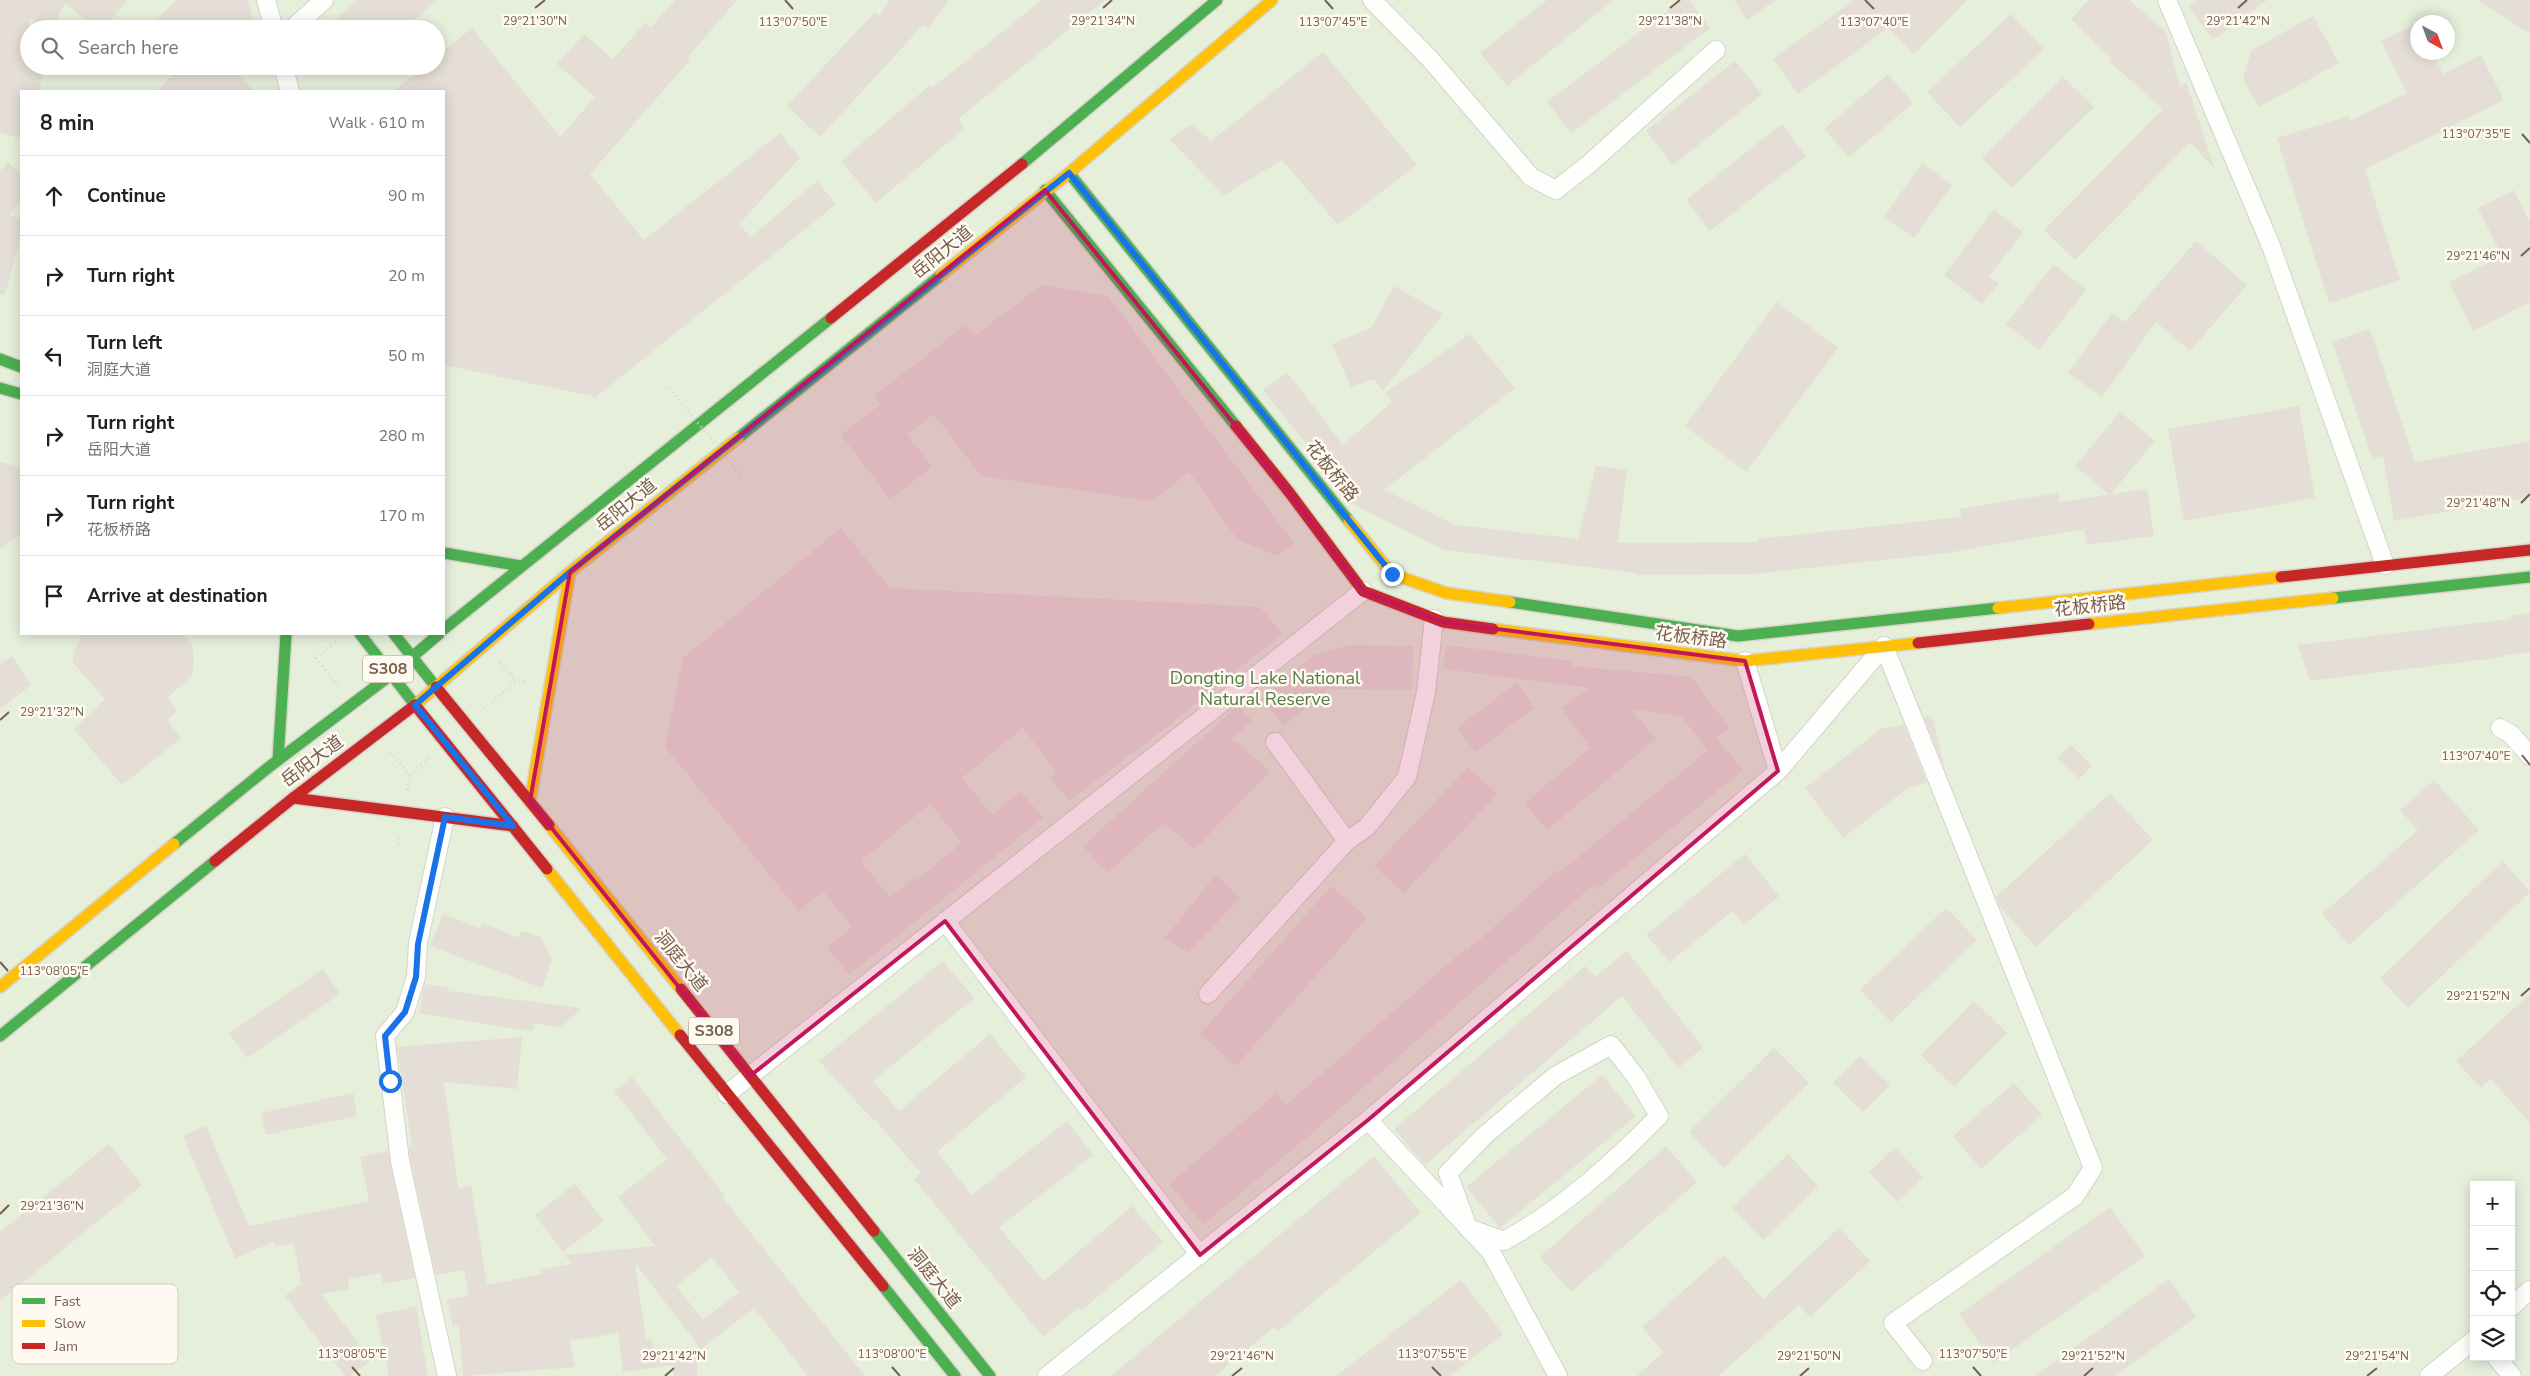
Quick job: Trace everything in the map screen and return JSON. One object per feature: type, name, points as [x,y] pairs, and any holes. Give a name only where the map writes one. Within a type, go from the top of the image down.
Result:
[{"type":"main road","name":"岳阳大道","points":[[445,629],[521,566],[1046,145],[1217,0]]},
{"type":"main road","name":"岳阳大道","points":[[0,1036],[293,798],[415,705],[570,572],[1045,190],[1069,173],[1272,0]]},
{"type":"main road","name":"花板桥路","points":[[1069,173],[1392,574],[1446,593],[1738,636],[2530,550]]},
{"type":"main road","points":[[1045,190],[1289,492],[1362,591]]},
{"type":"main road","points":[[0,359],[20,367]]},
{"type":"main road","points":[[0,388],[20,394]]},
{"type":"main road","points":[[445,552],[521,566]]},
{"type":"main road","points":[[530,801],[570,572]]},
{"type":"main road","name":"花板桥路","points":[[1362,591],[1443,622],[1745,661],[2530,577]]},
{"type":"main road","points":[[278,760],[286,635]]},
{"type":"main road","name":"S308","points":[[361,635],[727,1094],[956,1376]]},
{"type":"main road","name":"S308","points":[[395,635],[413,655],[436,687]]},
{"type":"main road","name":"岳阳大道","points":[[0,987],[278,760],[392,674],[437,635]]},
{"type":"main road","name":"洞庭大道","points":[[436,687],[530,801],[990,1376]]},
{"type":"main road","points":[[293,798],[513,826]]},
{"type":"street","points":[[266,0],[272,20]]},
{"type":"street","points":[[302,20],[324,0]]},
{"type":"street","points":[[1372,0],[1430,59],[1531,177],[1556,190],[1589,164],[1716,50]]},
{"type":"street","points":[[2167,0],[2271,246],[2385,565]]},
{"type":"street","points":[[286,75],[290,90]]},
{"type":"street","points":[[727,1094],[1362,591]]},
{"type":"street","points":[[1208,994],[1347,841],[1367,827],[1407,777],[1426,692],[1434,619]]},
{"type":"street","points":[[1047,1376],[1368,1120],[1778,771],[1884,646],[2093,1168],[2076,1196],[1893,1323],[1923,1361]]},
{"type":"street","points":[[1745,661],[1778,771]]},
{"type":"street","points":[[2500,728],[2511,734],[2530,756]]},
{"type":"street","points":[[1275,742],[1347,841]]},
{"type":"street","points":[[445,817],[418,944],[416,977],[405,1012],[385,1036],[400,1161],[447,1376]]},
{"type":"street","points":[[944,921],[1200,1255]]},
{"type":"street","points":[[1610,1045],[1636,1077],[1659,1116],[1621,1155],[1535,1224],[1504,1241],[1468,1228],[1448,1173],[1484,1136],[1555,1076],[1610,1045]]},
{"type":"street","points":[[1368,1120],[1490,1252],[1558,1376]]},
{"type":"street","points":[[2515,1303],[2530,1290]]},
{"type":"street","points":[[2429,1376],[2470,1343]]},
{"type":"street","points":[[2499,1361],[2512,1376]]},
{"type":"path","points":[[668,388],[740,474]]},
{"type":"highlighted area","points":[[1045,190],[1289,492],[1363,591],[1443,622],[1745,661],[1778,771],[1368,1120],[1200,1255],[945,921],[750,1076],[530,801],[570,572]]},
{"type":"green space","name":"Dongting Lake National Natural Reserve","points":[[0,0],[2530,0],[2530,1376],[0,1376]]},
{"type":"building","points":[[0,0],[127,0],[111,20],[85,20],[65,3],[56,20],[34,20],[29,18],[29,20],[20,20],[20,75],[43,75],[39,90],[20,90],[20,138],[0,133]]},
{"type":"building","points":[[177,0],[248,0],[253,20],[156,20]]},
{"type":"building","points":[[358,0],[437,0],[414,20],[335,20]]},
{"type":"building","points":[[675,0],[737,0],[687,58],[690,60],[590,174],[644,240],[780,133],[800,158],[739,224],[751,237],[817,181],[836,204],[596,397],[445,365],[445,90],[395,90],[414,75],[445,75],[445,50],[472,28],[560,137],[595,97],[557,64],[584,34],[613,59],[646,22],[651,27]]},
{"type":"building","points":[[890,0],[949,0],[928,29],[923,25],[820,137],[787,106],[875,12],[879,16]]},
{"type":"building","points":[[1042,0],[1105,0],[958,119],[965,128],[876,203],[841,161],[930,85],[932,88]]},
{"type":"building","points":[[1547,0],[1613,0],[1507,86],[1480,53]]},
{"type":"building","points":[[1682,0],[1689,0],[1710,28],[1571,133],[1547,102]]},
{"type":"building","points":[[1734,0],[1776,0],[1747,20]]},
{"type":"building","points":[[1854,0],[1967,0],[1914,54],[1888,28],[1798,94],[1773,59]]},
{"type":"building","points":[[2089,0],[2129,0],[2166,32],[2180,87],[2186,82],[2215,170],[2190,142],[2075,260],[2044,230],[2163,109],[2109,61],[2111,58],[2071,19]]},
{"type":"building","points":[[2197,0],[2267,0],[2213,40],[2188,6]]},
{"type":"building","points":[[2478,0],[2530,0],[2530,34]]},
{"type":"building","points":[[2011,14],[2044,49],[1960,127],[1927,92]]},
{"type":"building","points":[[2313,16],[2339,63],[2259,107],[2243,79],[2251,51]]},
{"type":"building","points":[[2410,27],[2410,60],[2436,60],[2443,74],[2481,55],[2504,100],[2365,169],[2400,280],[2329,303],[2277,138],[2348,116],[2350,121],[2407,93],[2381,41]]},
{"type":"building","points":[[1323,52],[1417,165],[1338,225],[1282,160],[1224,195],[1169,139],[1192,124],[1211,141]]},
{"type":"building","points":[[1735,61],[1762,94],[1673,165],[1646,131]]},
{"type":"building","points":[[1888,74],[1913,103],[1849,157],[1824,129]]},
{"type":"building","points":[[173,75],[239,75],[253,90],[158,90]]},
{"type":"building","points":[[2063,77],[2094,107],[2012,188],[1982,158]]},
{"type":"building","points":[[1782,124],[1806,156],[1710,231],[1686,200]]},
{"type":"building","points":[[8,162],[20,172],[20,202],[9,215],[20,219],[20,240],[5,295],[0,294],[0,171]]},
{"type":"building","points":[[1922,163],[1952,185],[1914,238],[1884,217]]},
{"type":"building","points":[[2514,190],[2530,223],[2530,302],[2473,331],[2449,282],[2502,256],[2478,208]]},
{"type":"building","points":[[1994,210],[2023,232],[1989,276],[1999,283],[1982,304],[1944,275]]},
{"type":"building","points":[[2196,241],[2247,285],[2190,351],[2156,322],[2102,397],[2068,373],[2112,313],[2125,322]]},
{"type":"building","points":[[2054,264],[2086,290],[2039,350],[2006,324]]},
{"type":"building","points":[[1042,285],[1108,296],[1294,543],[1277,556],[1237,539],[1189,472],[1152,501],[981,476],[934,414],[907,434],[932,467],[890,499],[841,435],[881,404],[875,395],[966,325],[974,336]]},
{"type":"building","points":[[1394,286],[1443,314],[1383,391],[1374,379],[1351,387],[1332,344],[1371,328]]},
{"type":"building","points":[[1777,302],[1838,348],[1746,472],[1685,426]]},
{"type":"building","points":[[2370,329],[2415,462],[2530,441],[2530,497],[2394,521],[2383,456],[2373,460],[2332,342]]},
{"type":"building","points":[[1470,334],[1515,388],[1384,490],[1455,525],[1578,539],[1596,466],[1627,470],[1618,543],[1758,542],[1758,539],[1961,517],[1960,509],[2058,493],[2059,502],[2147,489],[2154,536],[2087,545],[2084,529],[1947,553],[1752,574],[1637,575],[1637,573],[1444,550],[1356,506],[1263,390],[1287,372],[1343,445],[1392,402],[1385,393]]},
{"type":"building","points":[[2299,406],[2315,498],[2184,521],[2168,429]]},
{"type":"building","points":[[2120,412],[2155,441],[2110,495],[2075,466]]},
{"type":"building","points":[[0,462],[20,467],[20,535],[0,549]]},
{"type":"building","points":[[841,528],[890,588],[1260,607],[1282,634],[1153,738],[1069,801],[1051,778],[1057,773],[1023,728],[962,778],[992,815],[1021,791],[1043,818],[849,975],[827,947],[852,927],[823,891],[799,911],[665,747],[683,658]],"holes":[[[930,804],[962,843],[915,881],[913,879],[890,897],[861,861]]]},
{"type":"building","points":[[2530,613],[2530,652],[2503,655],[2504,657],[2310,681],[2298,645],[2511,619],[2511,616]]},
{"type":"building","points":[[82,635],[183,635],[192,644],[194,659],[192,676],[168,697],[177,711],[167,720],[181,738],[122,785],[74,729],[105,699],[73,663],[74,651]]},
{"type":"building","points":[[1350,645],[1413,646],[1412,690],[1329,689],[1284,726],[1261,699],[1314,655]]},
{"type":"building","points":[[1446,645],[1572,661],[1571,666],[1692,677],[1729,728],[1716,737],[1743,770],[1596,890],[1593,885],[1311,1134],[1203,1225],[1169,1184],[1277,1093],[1286,1105],[1465,949],[1467,951],[1557,870],[1559,873],[1707,751],[1682,716],[1631,709],[1656,739],[1547,830],[1525,803],[1590,748],[1562,708],[1591,688],[1443,669]]},
{"type":"building","points":[[12,656],[31,685],[0,709],[0,665]]},
{"type":"building","points":[[1517,683],[1535,708],[1475,752],[1457,728]]},
{"type":"building","points":[[1238,705],[1252,721],[1232,739],[1270,771],[1195,849],[1163,823],[1107,873],[1083,846]]},
{"type":"building","points":[[1932,716],[1945,770],[1924,718]]},
{"type":"building","points":[[1904,724],[1927,783],[1908,788],[1843,838],[1805,788],[1881,729]]},
{"type":"building","points":[[2071,745],[2092,766],[2079,779],[2057,758]]},
{"type":"building","points":[[1468,767],[1497,794],[1404,893],[1374,866]]},
{"type":"building","points":[[2434,780],[2479,830],[2349,945],[2322,914],[2418,830],[2400,810]]},
{"type":"building","points":[[2110,793],[2153,840],[2036,947],[2000,907],[1996,897]]},
{"type":"building","points":[[1745,854],[1779,896],[1744,925],[1732,911],[1670,962],[1646,935]]},
{"type":"building","points":[[2503,861],[2530,892],[2408,1008],[2380,978]]},
{"type":"building","points":[[1216,874],[1240,898],[1188,953],[1165,938]]},
{"type":"building","points":[[1331,886],[1367,918],[1236,1066],[1200,1034]]},
{"type":"building","points":[[1946,908],[1977,940],[1891,1022],[1860,990]]},
{"type":"building","points":[[443,914],[480,928],[482,923],[519,938],[521,931],[541,937],[552,959],[542,988],[430,946]]},
{"type":"building","points":[[1627,951],[1703,1048],[1678,1068],[1622,996],[1425,1165],[1394,1129],[1585,966],[1595,977]]},
{"type":"building","points":[[943,961],[974,998],[873,1081],[899,1111],[990,1034],[1026,1077],[937,1152],[972,1195],[1067,1121],[1093,1155],[999,1227],[1044,1281],[1132,1206],[1163,1242],[1082,1310],[1079,1307],[1043,1337],[914,1179],[921,1173],[875,1120],[819,1061]]},
{"type":"building","points":[[323,969],[340,994],[247,1058],[229,1033]]},
{"type":"building","points":[[425,984],[449,988],[448,991],[582,1008],[560,1028],[534,1023],[533,1031],[517,1029],[419,1013]]},
{"type":"building","points":[[2530,994],[2530,1123],[2491,1079],[2481,1088],[2456,1061]]},
{"type":"building","points":[[1974,1001],[2007,1033],[1954,1087],[1921,1055]]},
{"type":"building","points":[[522,1037],[517,1089],[444,1082],[458,1188],[471,1185],[487,1285],[542,1274],[541,1270],[572,1264],[565,1255],[655,1246],[618,1197],[667,1159],[614,1091],[632,1077],[725,1196],[723,1198],[865,1376],[808,1376],[754,1308],[701,1349],[635,1263],[646,1340],[652,1339],[654,1352],[698,1349],[697,1376],[674,1376],[674,1365],[623,1372],[618,1333],[570,1341],[575,1367],[463,1376],[459,1326],[453,1327],[447,1300],[469,1295],[464,1270],[436,1275],[410,1159],[409,1146],[412,1146],[397,1047]],"holes":[[[712,1257],[739,1292],[703,1320],[676,1286]]]},
{"type":"building","points":[[1774,1048],[1809,1083],[1724,1168],[1689,1132]]},
{"type":"building","points":[[1860,1056],[1890,1085],[1863,1112],[1833,1083]]},
{"type":"building","points":[[1602,1075],[1636,1116],[1500,1228],[1466,1187]]},
{"type":"building","points":[[2014,1083],[2042,1115],[1981,1169],[1953,1136]]},
{"type":"building","points":[[353,1093],[357,1116],[266,1135],[261,1113]]},
{"type":"building","points":[[206,1126],[249,1226],[369,1201],[360,1157],[388,1151],[415,1278],[383,1284],[381,1273],[348,1279],[349,1289],[321,1294],[371,1360],[350,1376],[345,1376],[285,1296],[301,1284],[294,1243],[275,1247],[274,1242],[235,1258],[183,1136]]},
{"type":"building","points":[[109,1144],[142,1185],[21,1284],[12,1284],[12,1291],[0,1301],[0,1232]]},
{"type":"building","points":[[1666,1146],[1697,1182],[1571,1292],[1540,1257]]},
{"type":"building","points":[[1895,1148],[1923,1177],[1897,1202],[1869,1172]]},
{"type":"building","points":[[1788,1154],[1818,1186],[1763,1240],[1732,1208]]},
{"type":"building","points":[[1374,1156],[1421,1213],[1278,1331],[1274,1327],[1215,1376],[1111,1376]]},
{"type":"building","points":[[575,1184],[604,1221],[563,1252],[535,1215]]},
{"type":"building","points":[[2110,1207],[2145,1256],[1993,1363],[1959,1314]]},
{"type":"building","points":[[1839,1228],[1870,1261],[1810,1317],[1799,1305],[1718,1376],[1637,1376],[1663,1352],[1642,1327],[1724,1255],[1763,1299]]},
{"type":"building","points":[[2169,1279],[2196,1317],[2115,1376],[2035,1376]]},
{"type":"building","points":[[1461,1280],[1503,1334],[1449,1376],[1336,1376]]},
{"type":"building","points":[[416,1306],[428,1376],[389,1376],[376,1315]]},
{"type":"traffic: fast","points":[[1022,164],[1217,0]]},
{"type":"traffic: fast","points":[[1069,173],[1349,521]]},
{"type":"traffic: fast","points":[[1045,190],[1236,426]]},
{"type":"traffic: fast","points":[[738,438],[941,275]]},
{"type":"traffic: fast","points":[[445,628],[831,318]]},
{"type":"traffic: fast","points":[[0,359],[20,367]]},
{"type":"traffic: fast","points":[[0,388],[20,394]]},
{"type":"traffic: fast","points":[[445,553],[521,566]]},
{"type":"traffic: fast","points":[[2333,598],[2530,577]]},
{"type":"traffic: fast","points":[[1510,602],[1738,636],[1998,608]]},
{"type":"traffic: fast","points":[[278,760],[286,635]]},
{"type":"traffic: fast","points":[[361,635],[415,705]]},
{"type":"traffic: fast","points":[[395,635],[436,687]]},
{"type":"traffic: fast","points":[[174,844],[269,767],[392,674],[438,635]]},
{"type":"traffic: fast","points":[[0,1036],[215,861]]},
{"type":"traffic: fast","points":[[874,1231],[990,1376]]},
{"type":"traffic: fast","points":[[883,1286],[955,1376]]},
{"type":"traffic: slow","points":[[941,275],[1069,173],[1272,0]]},
{"type":"traffic: slow","points":[[415,705],[570,572],[738,438]]},
{"type":"traffic: slow","points":[[1349,521],[1392,574],[1446,593],[1510,602]]},
{"type":"traffic: slow","points":[[530,801],[570,572]]},
{"type":"traffic: slow","points":[[1998,608],[2281,577]]},
{"type":"traffic: slow","points":[[2089,624],[2333,598]]},
{"type":"traffic: slow","points":[[1493,629],[1745,661],[1918,643]]},
{"type":"traffic: slow","points":[[549,825],[681,989]]},
{"type":"traffic: slow","points":[[0,987],[174,844]]},
{"type":"traffic: slow","points":[[547,869],[680,1035]]},
{"type":"traffic: jam","points":[[831,318],[1022,164]]},
{"type":"traffic: jam","points":[[1236,426],[1289,492],[1363,591],[1443,622],[1493,629]]},
{"type":"traffic: jam","points":[[2281,577],[2530,550]]},
{"type":"traffic: jam","points":[[1918,643],[2089,624]]},
{"type":"traffic: jam","points":[[436,687],[549,825]]},
{"type":"traffic: jam","points":[[415,705],[547,869]]},
{"type":"traffic: jam","points":[[215,861],[293,798],[415,705]]},
{"type":"traffic: jam","points":[[293,798],[513,826]]},
{"type":"traffic: jam","points":[[681,989],[874,1231]]},
{"type":"traffic: jam","points":[[680,1035],[883,1286]]},
{"type":"route","points":[[390,1081],[385,1036],[405,1012],[416,977],[418,944],[445,817],[513,826],[415,705],[570,572],[968,254],[1045,190],[1069,173],[1392,574]]}]
